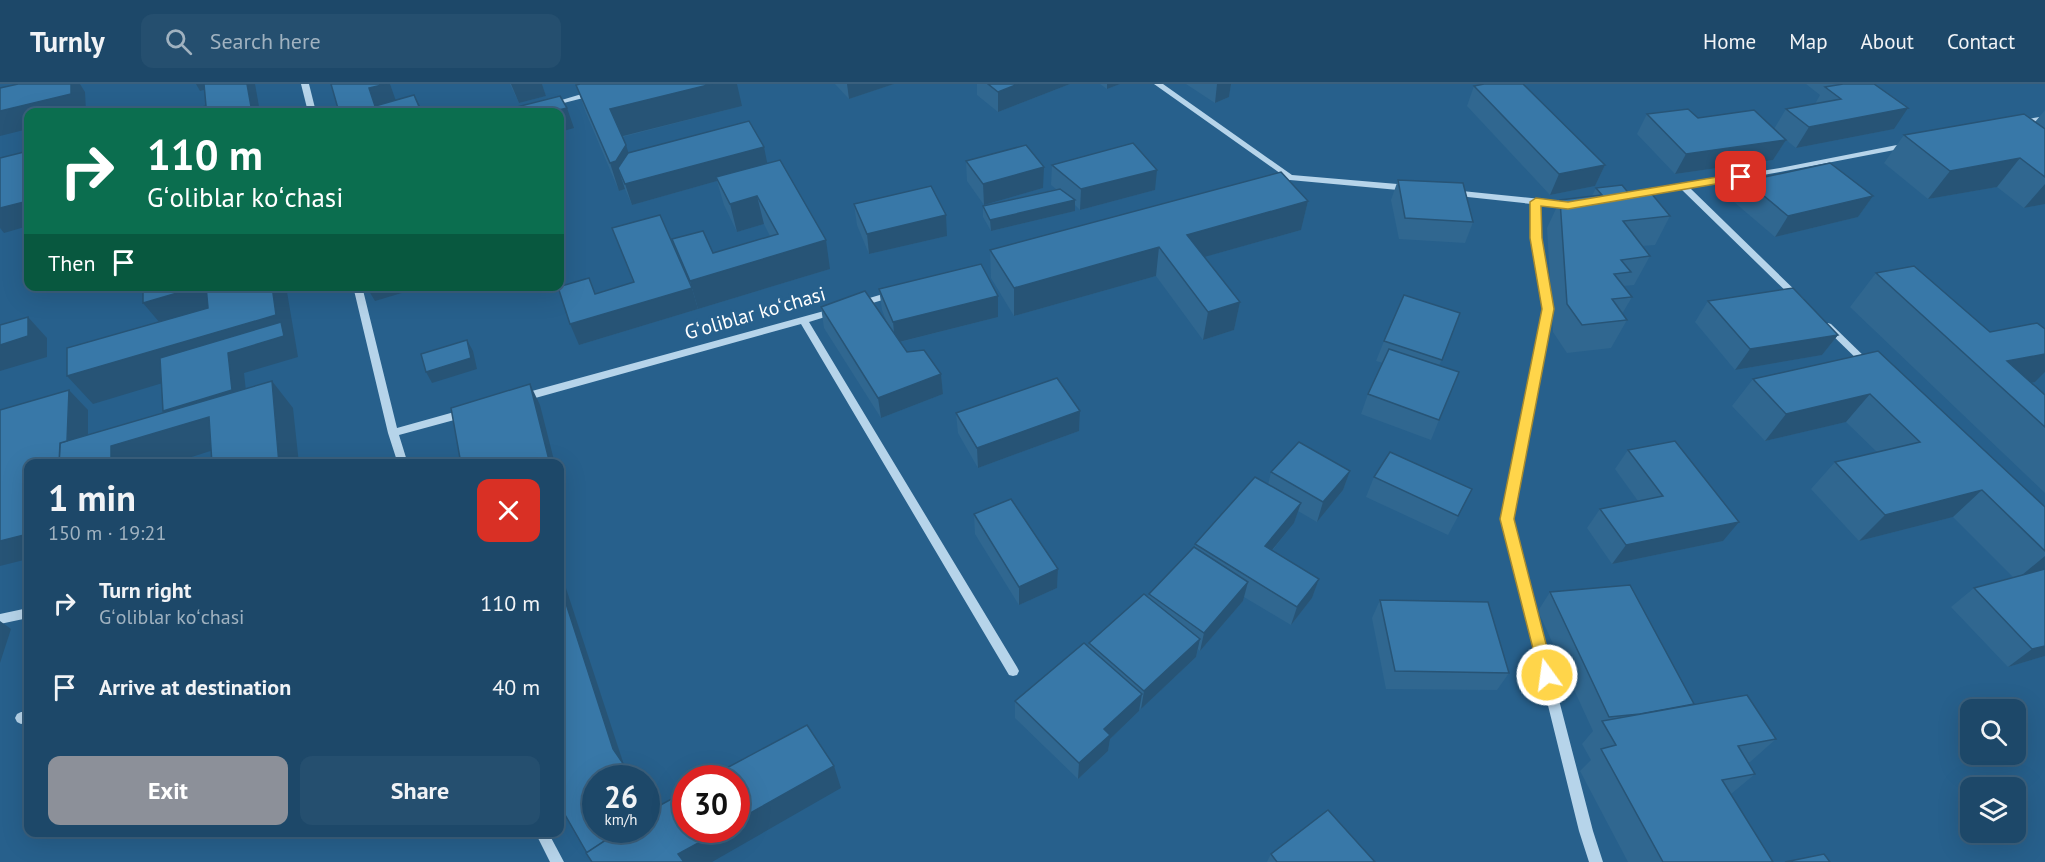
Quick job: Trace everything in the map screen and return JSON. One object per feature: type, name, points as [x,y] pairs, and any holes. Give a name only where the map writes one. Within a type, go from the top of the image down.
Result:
[{"type":"street","points":[[305,84],[311,108]]},
{"type":"street","points":[[1158,84],[1290,177]]},
{"type":"street","points":[[546,106],[603,90]]},
{"type":"street","points":[[2010,125],[2045,118]]},
{"type":"street","points":[[1603,200],[1918,143]]},
{"type":"street","points":[[1267,184],[1290,177],[1418,189]]},
{"type":"street","points":[[1683,186],[1803,303]]},
{"type":"street","points":[[1441,192],[1568,205],[1580,203]]},
{"type":"street","points":[[1536,202],[1536,238],[1548,309],[1507,519],[1583,820],[1596,862]]},
{"type":"street","name":"Gʻoliblar koʻchasi","points":[[507,402],[905,290]]},
{"type":"street","points":[[358,291],[401,459]]},
{"type":"street","points":[[804,320],[1013,671]]},
{"type":"street","points":[[1821,320],[1872,370]]},
{"type":"street","points":[[393,433],[473,411]]},
{"type":"street","points":[[0,619],[24,614]]},
{"type":"street","points":[[544,837],[557,862]]},
{"type":"building","points":[[18,84],[71,84],[71,94],[0,111],[0,88]]},
{"type":"building","points":[[204,84],[247,84],[251,108],[198,108],[206,106]]},
{"type":"building","points":[[331,84],[386,84],[369,88],[375,106],[414,95],[420,108],[338,108]]},
{"type":"building","points":[[712,84],[610,109],[626,145],[616,161],[610,163],[576,85]]},
{"type":"building","points":[[988,84],[1018,84],[998,92]]},
{"type":"building","points":[[1523,84],[1605,165],[1559,174],[1474,86]]},
{"type":"building","points":[[1843,84],[1874,84],[1908,108],[1809,127],[1786,109],[1841,99],[1825,87]]},
{"type":"building","points":[[560,96],[567,108],[564,109],[513,108]]},
{"type":"building","points":[[1688,109],[1698,118],[1754,110],[1786,140],[1686,154],[1647,114]]},
{"type":"building","points":[[2024,114],[2045,129],[2045,177],[2020,158],[1950,171],[1904,135]]},
{"type":"building","points":[[749,121],[764,147],[625,184],[618,168],[628,153]]},
{"type":"building","points":[[1133,143],[1157,170],[1081,189],[1052,165]]},
{"type":"building","points":[[1026,145],[1044,167],[983,184],[966,161]]},
{"type":"building","points":[[24,152],[24,202],[0,208],[0,158]]},
{"type":"building","points":[[780,160],[826,240],[690,281],[672,239],[703,231],[713,253],[778,234],[757,196],[730,204],[716,177]]},
{"type":"building","points":[[1830,163],[1873,196],[1788,216],[1746,181]]},
{"type":"building","points":[[1281,172],[1308,201],[1187,235],[1240,302],[1208,312],[1159,247],[1014,288],[990,250]]},
{"type":"building","points":[[1398,180],[1463,183],[1473,222],[1405,218]]},
{"type":"building","points":[[1622,185],[1630,195],[1651,193],[1670,216],[1623,221],[1650,256],[1621,260],[1631,272],[1614,274],[1632,297],[1612,299],[1627,320],[1582,325],[1567,304],[1560,200],[1602,195],[1596,188]]},
{"type":"building","points":[[931,186],[946,215],[867,234],[854,204]]},
{"type":"building","points":[[1060,189],[1075,200],[990,220],[983,206]]},
{"type":"building","points":[[660,215],[692,288],[570,324],[559,291],[564,291],[564,285],[589,278],[595,294],[634,282],[612,228]]},
{"type":"building","points":[[981,264],[998,296],[893,322],[879,289]]},
{"type":"building","points":[[1914,266],[1990,332],[2037,323],[2045,329],[2045,354],[2007,361],[2045,395],[2045,427],[1876,273]]},
{"type":"building","points":[[1793,288],[1838,335],[1750,349],[1708,301]]},
{"type":"building","points":[[143,291],[184,291],[143,303]]},
{"type":"building","points":[[206,291],[273,291],[276,315],[67,376],[67,348],[208,308]]},
{"type":"building","points":[[865,291],[907,352],[924,350],[941,374],[878,398],[821,307]]},
{"type":"building","points":[[1404,295],[1460,313],[1442,360],[1384,341]]},
{"type":"building","points":[[28,317],[28,336],[0,345],[0,325]]},
{"type":"building","points":[[281,322],[284,336],[228,353],[232,390],[163,411],[160,358]]},
{"type":"building","points":[[467,340],[471,358],[426,372],[421,354]]},
{"type":"building","points":[[1389,349],[1459,372],[1439,420],[1368,394]]},
{"type":"building","points":[[1878,351],[2045,507],[2045,551],[1982,490],[1885,515],[1835,462],[1920,442],[1870,394],[1786,414],[1753,379]]},
{"type":"building","points":[[1057,378],[1080,411],[977,448],[956,413]]},
{"type":"building","points":[[272,381],[279,459],[212,459],[209,417],[111,446],[111,459],[59,459],[60,443]]},
{"type":"building","points":[[530,384],[549,459],[460,459],[451,408]]},
{"type":"building","points":[[69,390],[67,441],[60,443],[59,459],[24,459],[24,535],[0,541],[0,410]]},
{"type":"building","points":[[1675,441],[1739,522],[1626,545],[1600,509],[1663,496],[1628,450]]},
{"type":"building","points":[[1299,442],[1350,471],[1323,502],[1271,472]]},
{"type":"building","points":[[1390,452],[1472,489],[1458,516],[1374,477]]},
{"type":"building","points":[[1255,477],[1301,503],[1265,546],[1319,579],[1297,607],[1195,544]]},
{"type":"building","points":[[1011,499],[1058,569],[1019,587],[974,514]]},
{"type":"building","points":[[1194,547],[1248,582],[1204,633],[1149,594]]},
{"type":"building","points":[[2045,569],[2045,646],[2032,649],[1974,588]]},
{"type":"building","points":[[1630,585],[1694,704],[1609,717],[1550,592]]},
{"type":"building","points":[[1144,594],[1200,639],[1144,691],[1089,643]]},
{"type":"building","points":[[564,597],[613,749],[624,765],[582,765],[582,843],[602,843],[587,853],[564,813]]},
{"type":"building","points":[[1380,600],[1488,602],[1509,673],[1395,671]]},
{"type":"building","points":[[1084,643],[1142,694],[1104,729],[1110,735],[1079,763],[1015,701]]},
{"type":"building","points":[[1747,695],[1776,739],[1738,746],[1755,774],[1722,780],[1773,862],[1663,862],[1601,749],[1616,745],[1602,721]]},
{"type":"building","points":[[807,725],[834,766],[750,813],[750,765],[732,765]]},
{"type":"building","points":[[672,799],[672,843],[698,843],[678,854],[684,862],[592,862],[586,853],[601,843],[660,843],[660,805]]},
{"type":"building","points":[[1328,810],[1375,862],[1277,862],[1271,854]]},
{"type":"building","points":[[1824,854],[1830,862],[1785,862]]},
{"type":"route","points":[[1547,675],[1507,519],[1548,309],[1536,238],[1536,202],[1568,205],[1741,177]]}]
